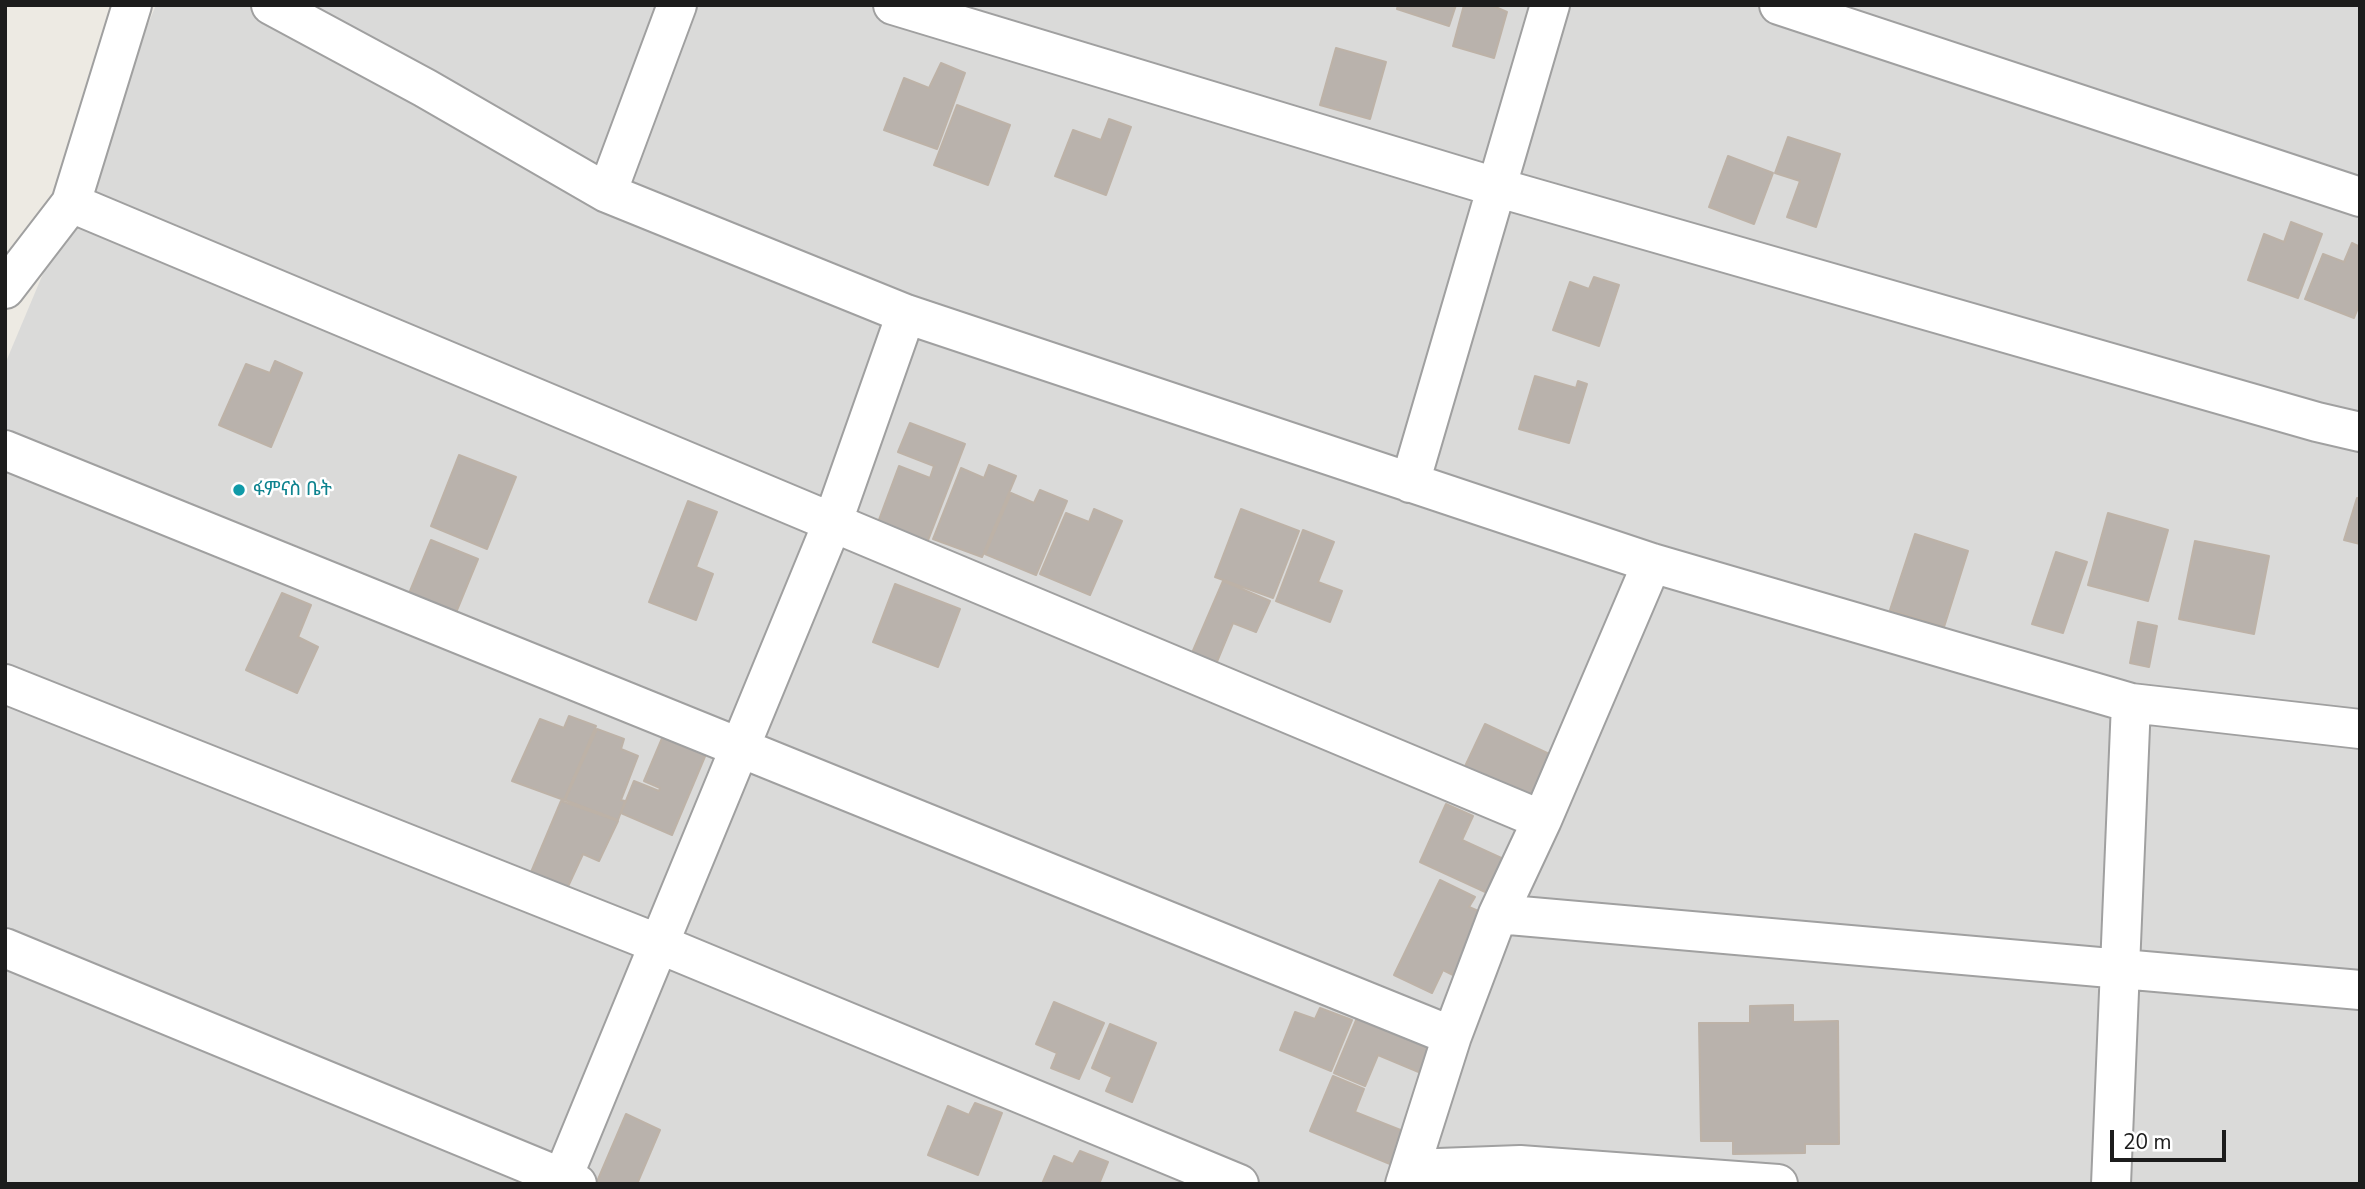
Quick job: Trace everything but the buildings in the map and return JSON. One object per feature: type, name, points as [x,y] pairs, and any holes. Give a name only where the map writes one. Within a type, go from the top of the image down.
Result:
[{"type":"street","points":[[5,289],[71,203],[132,5]]},
{"type":"street","points":[[271,5],[425,88],[607,193],[906,314],[1652,563],[2131,703],[2360,729]]},
{"type":"street","points":[[607,193],[677,5]]},
{"type":"street","points":[[893,5],[1499,188],[2317,422],[2360,432]]},
{"type":"street","points":[[1409,482],[1499,188],[1550,5]]},
{"type":"street","points":[[1779,5],[2360,197]]},
{"type":"street","points":[[71,203],[1542,820]]},
{"type":"street","points":[[5,948],[567,1182],[738,746],[832,524],[906,314]]},
{"type":"street","points":[[5,450],[1452,1036]]},
{"type":"street","points":[[1652,563],[1542,820],[1498,914],[1452,1036],[1417,1179],[1520,1165],[1778,1184]]},
{"type":"street","points":[[5,684],[659,944],[1239,1184]]},
{"type":"street","points":[[2111,1184],[2131,703]]},
{"type":"street","points":[[1498,914],[2360,990]]},
{"type":"shaded area","points":[[156,5],[2360,5],[2360,1184],[5,1184],[5,364]]},
{"type":"place","name":"ፋምናስ ቤት","points":[[239,490]]}]
